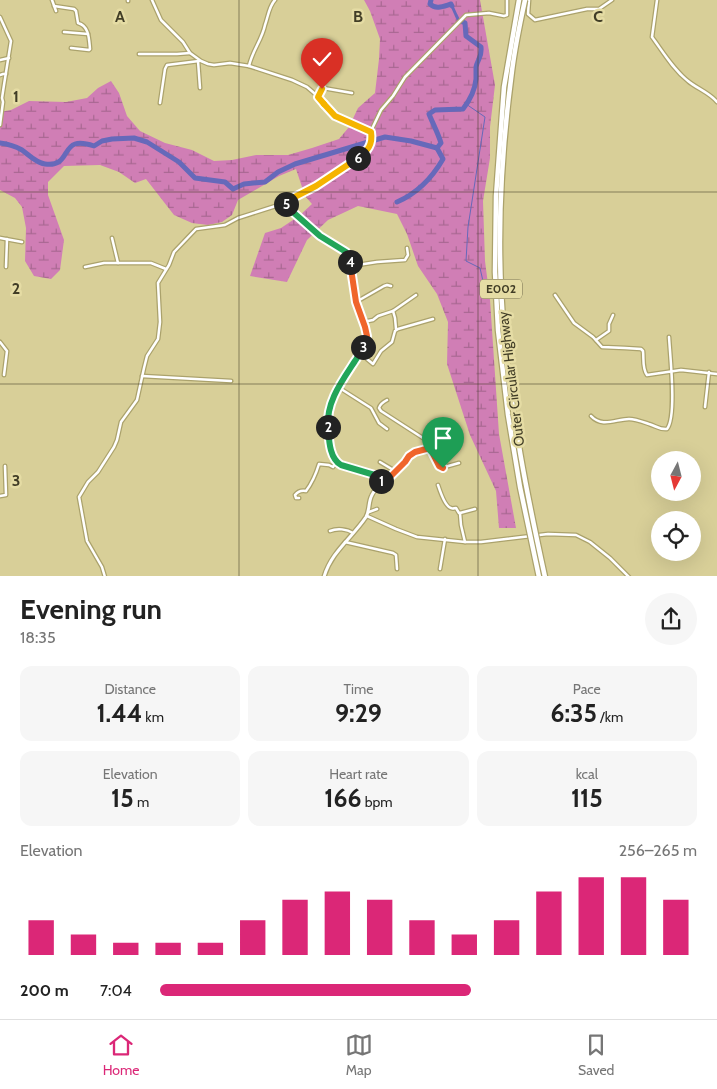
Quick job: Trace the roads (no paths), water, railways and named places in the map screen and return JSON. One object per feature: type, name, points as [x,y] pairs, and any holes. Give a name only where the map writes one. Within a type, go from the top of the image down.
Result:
[{"type":"highway","name":"Outer Circular Highway","points":[[519,0],[504,87],[496,196],[495,272],[498,330],[508,415],[520,487],[539,576]]},
{"type":"highway","name":"Outer Circular Highway","points":[[525,0],[509,93],[501,197],[501,278],[504,330],[514,416],[525,485],[545,576]]},
{"type":"street","points":[[52,0],[56,10]]},
{"type":"street","points":[[152,0],[161,20],[200,61],[214,65],[230,63],[249,66],[292,80],[307,87],[335,116],[372,133]]},
{"type":"street","points":[[249,66],[265,26],[271,4],[275,0]]},
{"type":"street","points":[[105,576],[87,542],[79,497],[114,447],[118,440],[121,422],[137,400],[147,356],[158,339],[160,322],[158,283],[174,252],[196,229],[225,225],[238,218],[285,202],[316,186],[365,153],[370,147],[372,133],[381,110],[393,96],[405,76],[466,15],[489,13],[507,15],[507,0]]},
{"type":"street","points":[[529,0],[528,14],[535,20],[600,8],[612,0]]},
{"type":"street","points":[[657,0],[652,38],[685,79],[696,88],[714,97],[717,102]]},
{"type":"street","points":[[54,6],[74,9],[78,23],[87,30],[90,49],[71,48]]},
{"type":"street","points":[[0,18],[11,41],[0,125]]},
{"type":"street","points":[[64,32],[88,34]]},
{"type":"street","points":[[139,54],[190,52]]},
{"type":"street","points":[[0,60],[9,58]]},
{"type":"street","points":[[200,61],[200,88]]},
{"type":"street","points":[[160,103],[164,69],[167,65],[200,61]]},
{"type":"street","points":[[0,75],[6,74]]},
{"type":"street","points":[[318,97],[323,88],[352,93]]},
{"type":"street","points":[[285,202],[294,213],[320,236],[346,252],[351,266],[356,302],[367,336],[335,393],[328,421],[331,450],[336,462],[378,476],[381,478],[382,483]]},
{"type":"street","points":[[0,238],[22,242]]},
{"type":"street","points":[[112,238],[118,263]]},
{"type":"street","points":[[6,266],[7,239]]},
{"type":"street","points":[[351,266],[405,260],[408,255],[407,248]]},
{"type":"street","points":[[85,267],[104,263],[151,263],[166,269]]},
{"type":"street","points":[[356,302],[384,286],[391,286]]},
{"type":"street","points":[[363,322],[373,320],[378,316],[393,311],[416,295]]},
{"type":"street","points":[[555,295],[574,323],[602,347],[643,351],[644,368],[647,375],[681,370],[717,374]]},
{"type":"street","points":[[360,351],[371,364],[381,351],[392,342],[396,330],[393,311]]},
{"type":"street","points":[[596,340],[609,331],[609,324],[613,315]]},
{"type":"street","points":[[396,330],[433,319]]},
{"type":"street","points":[[591,416],[598,422],[630,420],[649,424],[660,429],[668,429],[671,422],[672,371],[669,337]]},
{"type":"street","points":[[0,342],[7,351],[4,375]]},
{"type":"street","points":[[705,407],[709,372]]},
{"type":"street","points":[[142,376],[231,381]]},
{"type":"street","points":[[338,387],[371,408],[379,423],[387,429]]},
{"type":"street","points":[[387,400],[382,402],[379,408],[426,440],[430,444],[430,448],[441,468],[459,463]]},
{"type":"street","points":[[368,514],[372,494],[409,456],[415,452],[430,448],[452,434]]},
{"type":"street","points":[[299,498],[295,496],[297,492],[306,491],[315,477],[319,464],[333,467],[336,462]]},
{"type":"street","points":[[380,462],[395,471]]},
{"type":"street","points":[[0,496],[6,495],[5,466]]},
{"type":"street","points":[[438,485],[448,508],[456,508],[460,513],[465,542]]},
{"type":"street","points":[[324,576],[326,567],[334,554],[368,514],[377,509]]},
{"type":"street","points":[[460,513],[474,509]]},
{"type":"street","points":[[368,514],[396,529],[417,536],[465,542],[548,534],[576,535],[590,542],[629,576]]},
{"type":"street","points":[[330,531],[348,529],[353,533]]},
{"type":"street","points":[[440,569],[445,539]]},
{"type":"street","points":[[345,542],[393,553],[396,555],[398,568]]},
{"type":"waterway","points":[[431,0],[430,4],[435,7],[451,4],[452,6]]},
{"type":"waterway","points":[[452,6],[458,19]]},
{"type":"waterway","points":[[0,143],[22,150],[39,162],[52,164],[61,160],[68,149],[75,144],[82,143],[94,146],[102,141],[134,138],[147,142],[179,162],[195,178],[225,182],[233,189],[244,184],[265,182],[278,172],[295,164],[385,137],[437,148],[441,143],[429,114],[435,110],[463,109],[472,95],[476,79],[476,67],[481,47],[466,36],[465,23],[461,21]]},
{"type":"waterway","points":[[466,104],[485,117],[468,227],[466,261],[480,268],[485,290]]},
{"type":"waterway","points":[[397,202],[418,189],[434,172],[443,159],[437,148]]}]
